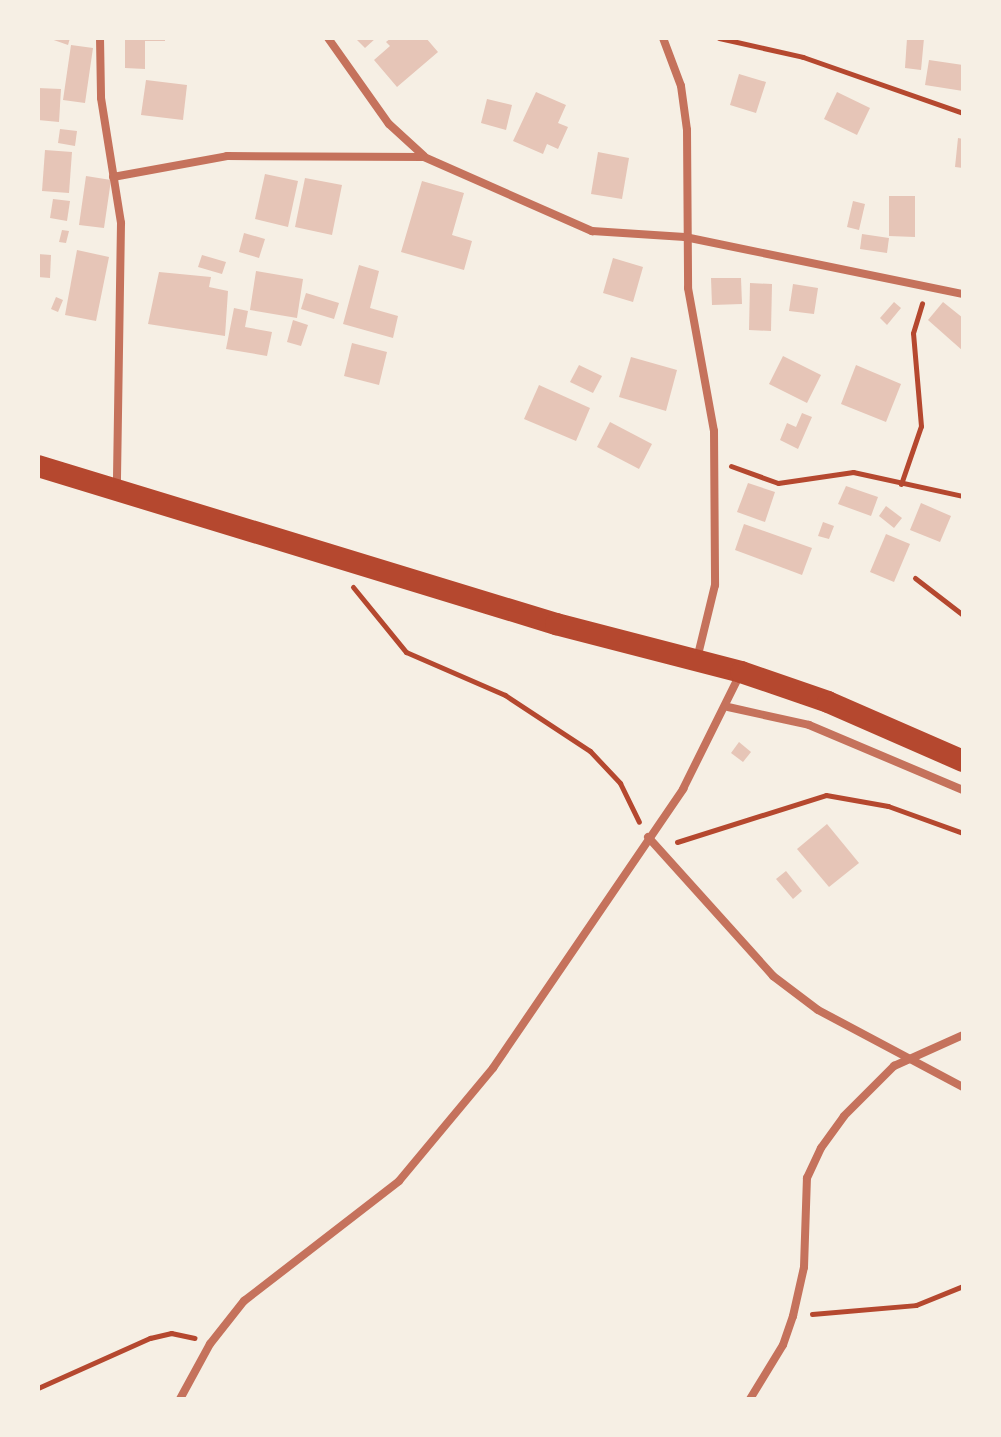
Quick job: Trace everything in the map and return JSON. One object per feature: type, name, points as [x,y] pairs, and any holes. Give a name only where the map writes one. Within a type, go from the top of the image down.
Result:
[{"type":"highway","points":[[38,466],[556,624],[741,672],[841,707],[963,761]]},
{"type":"street","points":[[100,38],[101,98],[121,223],[117,490]]},
{"type":"street","points":[[328,38],[381,113],[424,157],[592,231],[685,237],[963,294]]},
{"type":"street","points":[[663,38],[681,86],[687,130],[685,237],[688,288],[715,460],[715,585],[697,659]]},
{"type":"street","points":[[113,177],[227,156],[424,157]]},
{"type":"street","points":[[180,1399],[210,1344],[244,1301],[358,1217],[440,1135],[577,952],[648,837],[683,789],[728,707],[741,672]]},
{"type":"street","points":[[728,707],[809,725],[963,790]]},
{"type":"street","points":[[648,837],[773,976],[818,1010],[963,1087]]},
{"type":"street","points":[[750,1399],[783,1345],[793,1316],[804,1267],[807,1178],[821,1148],[872,1086],[909,1056],[963,1035]]},
{"type":"path","points":[[719,38],[803,57],[963,113]]},
{"type":"path","points":[[901,484],[918,445],[921,404],[913,333],[929,286]]},
{"type":"path","points":[[715,460],[778,483],[853,472],[963,496]]},
{"type":"path","points":[[332,557],[372,616],[406,652],[505,695],[590,751],[620,783],[648,837]]},
{"type":"path","points":[[915,578],[963,615]]},
{"type":"path","points":[[658,850],[826,795],[888,806],[963,833]]},
{"type":"path","points":[[793,1316],[916,1305],[963,1286]]},
{"type":"path","points":[[38,1388],[150,1338],[171,1333],[210,1344]]},
{"type":"building","points":[[48,38],[70,38],[68,45]]},
{"type":"building","points":[[125,38],[165,38],[165,41],[145,41],[145,69],[125,68]]},
{"type":"building","points":[[355,38],[376,38],[365,48]]},
{"type":"building","points":[[391,38],[426,38],[438,52],[397,87],[374,60],[390,46],[386,42]]},
{"type":"building","points":[[907,38],[924,38],[921,70],[905,68]]},
{"type":"building","points":[[71,45],[93,48],[85,103],[63,100]]},
{"type":"building","points":[[929,60],[963,65],[963,91],[925,85]]},
{"type":"building","points":[[739,74],[766,82],[756,113],[730,105]]},
{"type":"building","points":[[146,80],[187,85],[183,120],[141,115]]},
{"type":"building","points":[[38,88],[61,89],[59,122],[38,120]]},
{"type":"building","points":[[536,92],[566,105],[558,123],[568,127],[558,149],[547,144],[543,154],[513,141]]},
{"type":"building","points":[[837,92],[870,108],[857,135],[824,119]]},
{"type":"building","points":[[487,99],[512,105],[506,130],[481,123]]},
{"type":"building","points":[[60,129],[77,131],[75,146],[58,143]]},
{"type":"building","points":[[958,138],[963,139],[963,168],[955,167]]},
{"type":"building","points":[[45,150],[72,152],[69,193],[42,191]]},
{"type":"building","points":[[598,152],[629,158],[622,199],[591,194]]},
{"type":"building","points":[[265,174],[298,181],[288,227],[255,219]]},
{"type":"building","points":[[86,176],[111,180],[104,228],[79,225]]},
{"type":"building","points":[[305,178],[342,185],[332,235],[295,227]]},
{"type":"building","points":[[422,181],[464,193],[452,235],[472,241],[464,270],[401,252]]},
{"type":"building","points":[[889,196],[915,196],[915,237],[889,236]]},
{"type":"building","points":[[53,199],[70,201],[67,221],[50,218]]},
{"type":"building","points":[[853,201],[865,204],[859,230],[847,227]]},
{"type":"building","points":[[62,230],[69,231],[66,243],[59,242]]},
{"type":"building","points":[[244,233],[265,239],[259,258],[239,252]]},
{"type":"building","points":[[862,234],[889,238],[887,253],[860,249]]},
{"type":"building","points":[[77,250],[109,257],[96,321],[65,315]]},
{"type":"building","points":[[38,254],[51,255],[50,278],[38,277]]},
{"type":"building","points":[[202,255],[226,262],[222,274],[198,267]]},
{"type":"building","points":[[613,258],[643,267],[633,302],[603,293]]},
{"type":"building","points":[[359,265],[379,271],[370,308],[398,316],[393,338],[343,324]]},
{"type":"building","points":[[256,271],[303,279],[297,318],[250,310]]},
{"type":"building","points":[[159,272],[211,277],[209,287],[228,291],[225,336],[148,324]]},
{"type":"building","points":[[711,278],[741,278],[742,304],[712,305]]},
{"type":"building","points":[[750,283],[772,284],[771,331],[749,330]]},
{"type":"building","points":[[793,284],[818,288],[814,314],[789,311]]},
{"type":"building","points":[[306,293],[339,303],[334,319],[301,309]]},
{"type":"building","points":[[56,297],[63,300],[58,312],[51,309]]},
{"type":"building","points":[[894,302],[901,308],[887,325],[880,318]]},
{"type":"building","points":[[943,302],[963,318],[963,351],[928,320]]},
{"type":"building","points":[[234,308],[248,311],[245,327],[272,332],[267,356],[226,349]]},
{"type":"building","points":[[293,320],[308,325],[301,346],[287,342]]},
{"type":"building","points":[[352,343],[387,352],[379,385],[344,376]]},
{"type":"building","points":[[783,356],[821,375],[807,403],[769,384]]},
{"type":"building","points":[[631,357],[677,370],[666,411],[619,397]]},
{"type":"building","points":[[579,365],[602,376],[593,393],[570,382]]},
{"type":"building","points":[[856,365],[901,384],[886,422],[841,404]]},
{"type":"building","points":[[539,385],[590,408],[576,441],[524,419]]},
{"type":"building","points":[[802,413],[812,417],[798,449],[780,440],[787,423],[796,427]]},
{"type":"building","points":[[610,422],[652,444],[639,469],[597,447]]},
{"type":"building","points":[[748,483],[775,492],[765,522],[737,512]]},
{"type":"building","points":[[846,486],[878,497],[871,516],[838,504]]},
{"type":"building","points":[[921,503],[951,516],[940,542],[910,530]]},
{"type":"building","points":[[886,506],[902,518],[894,528],[879,516]]},
{"type":"building","points":[[823,522],[834,526],[829,539],[818,536]]},
{"type":"building","points":[[744,524],[812,548],[802,575],[735,550]]},
{"type":"building","points":[[886,534],[910,544],[894,582],[870,572]]},
{"type":"building","points":[[739,742],[751,752],[743,762],[731,753]]},
{"type":"building","points":[[827,824],[859,863],[829,887],[797,849]]},
{"type":"building","points":[[786,871],[802,891],[793,899],[776,879]]}]
